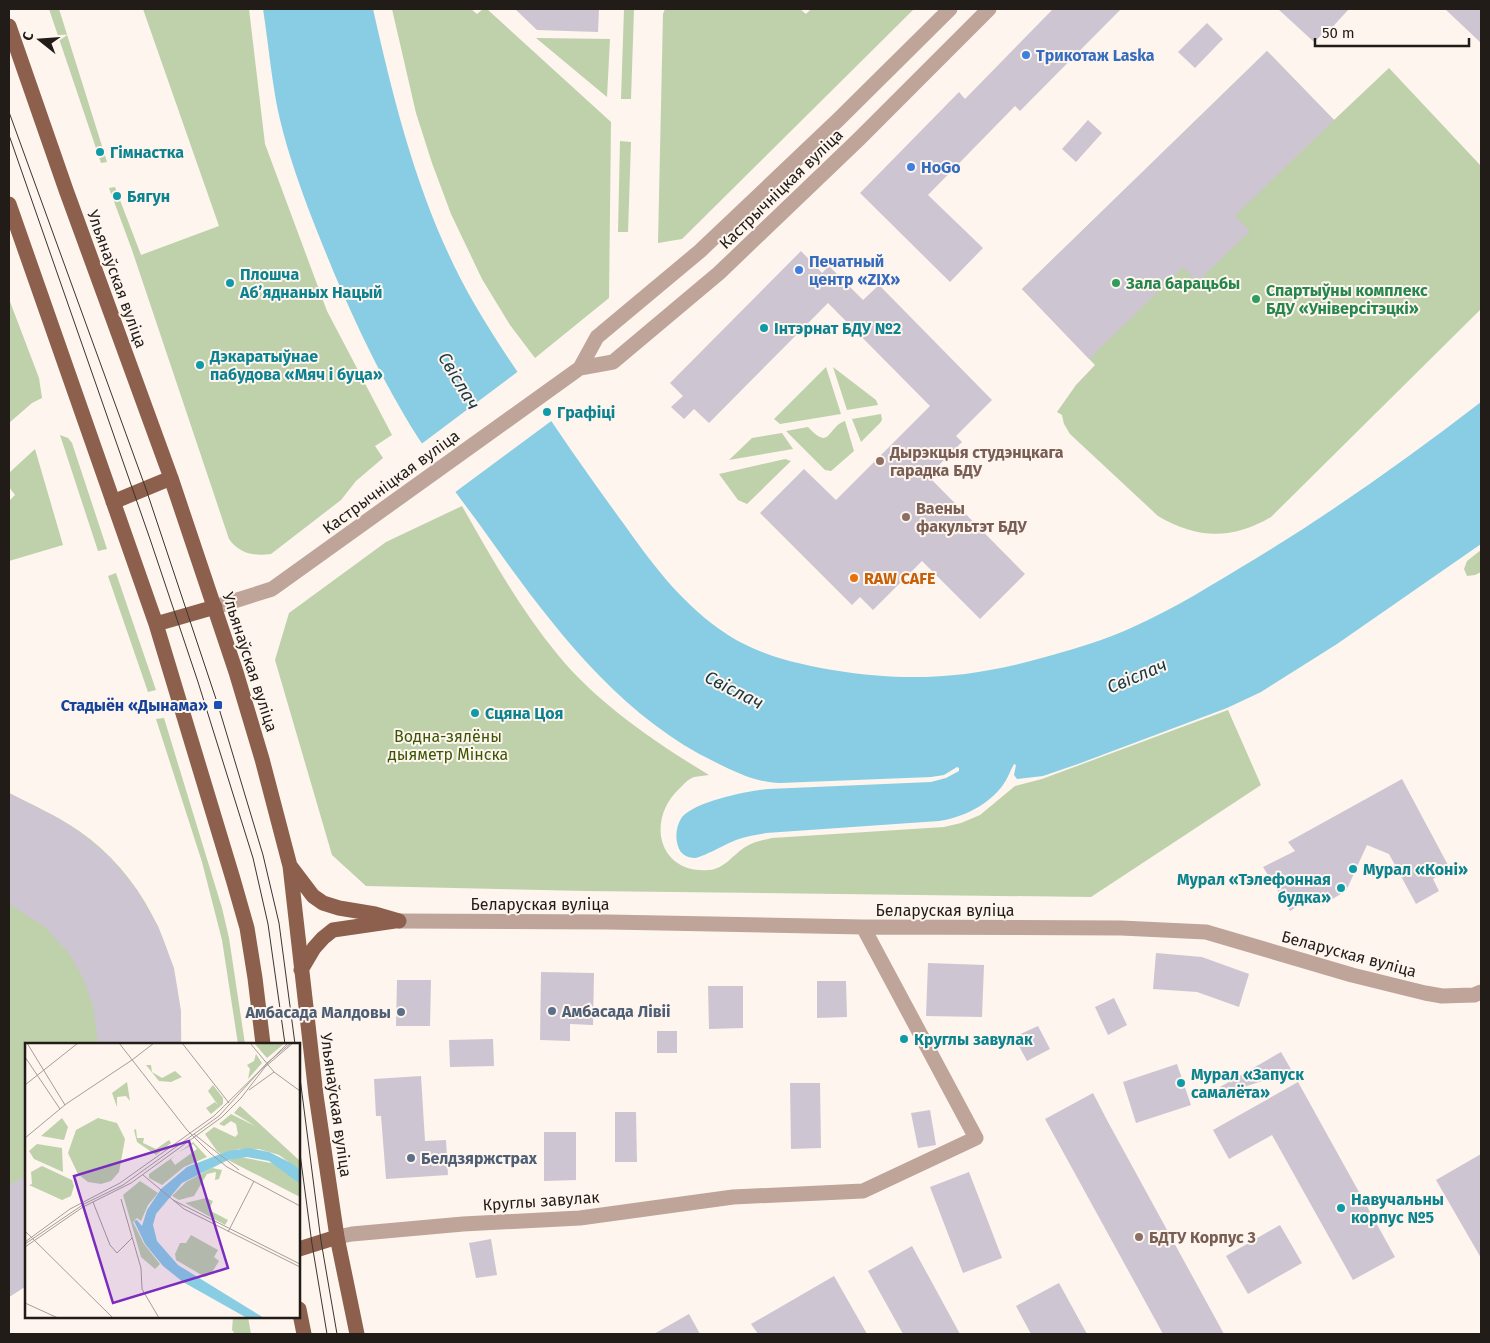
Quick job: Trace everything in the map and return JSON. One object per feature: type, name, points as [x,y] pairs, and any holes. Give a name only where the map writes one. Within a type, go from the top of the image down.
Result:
[{"type":"main road","name":"Ульянаўская вуліца","points":[[9,26],[66,190],[171,478],[215,607],[262,759],[290,866],[316,1095],[337,1237],[357,1334]]},
{"type":"main road","points":[[9,204],[156,624],[247,928],[263,1043]]},
{"type":"main road","points":[[113,502],[171,478]]},
{"type":"main road","points":[[156,624],[215,607]]},
{"type":"main road","points":[[290,866],[313,896],[323,903],[399,921]]},
{"type":"main road","points":[[301,970],[314,948],[333,930],[399,921]]},
{"type":"main road","points":[[300,1249],[337,1237]]},
{"type":"main road","points":[[300,1314],[304,1334]]},
{"type":"street","name":"Кастрычніцкая вуліца","points":[[580,368],[597,337],[700,251],[839,119],[950,9]]},
{"type":"street","name":"Кастрычніцкая вуліца","points":[[215,607],[272,590],[419,482],[580,368],[613,362],[718,273],[859,139],[989,9]]},
{"type":"street","name":"Беларуская вуліца","points":[[399,921],[609,922],[863,927],[1121,928],[1206,932],[1352,975],[1425,993],[1442,996],[1474,995],[1481,992]]},
{"type":"street","name":"Круглы завулак","points":[[337,1237],[463,1224],[580,1218],[733,1197],[863,1191],[976,1138],[863,927]]},
{"type":"green space","points":[[49,9],[59,9],[107,162],[101,163]]},
{"type":"green space","name":"Плошча Абʼяднаных Нацый","points":[[143,9],[249,9],[265,144],[327,311],[392,435],[375,446],[383,458],[356,481],[341,500],[271,554],[258,555],[247,553],[238,548],[229,539],[132,250],[109,188],[115,187],[141,255],[219,226]]},
{"type":"green space","points":[[392,9],[471,9],[477,14],[483,9],[487,9],[611,122],[609,298],[535,358],[510,325],[482,279],[451,214],[416,113]]},
{"type":"green space","points":[[624,9],[634,9],[631,99],[621,99]]},
{"type":"green space","points":[[665,9],[800,9],[806,14],[811,9],[914,9],[682,239],[658,243],[663,14]]},
{"type":"green space","points":[[536,38],[610,39],[607,97]]},
{"type":"green space","name":"Спартыўны комплекс БДУ «Універсітэцкі»","points":[[1267,51],[1334,120],[1389,68],[1481,166],[1481,309],[1271,517],[1257,525],[1242,530],[1214,534],[1187,529],[1172,524],[1158,516],[1070,434],[1064,424],[1062,415],[1057,412],[1076,385],[1095,365],[1022,289]]},
{"type":"green space","points":[[620,141],[631,142],[628,232],[618,232]]},
{"type":"green space","points":[[9,299],[39,378],[42,398],[32,403],[9,423]]},
{"type":"green space","points":[[826,367],[841,414],[780,424],[774,419]]},
{"type":"green space","points":[[833,367],[876,400],[878,405],[847,410]]},
{"type":"green space","points":[[881,414],[882,420],[880,423],[861,442],[852,419]]},
{"type":"green space","points":[[845,421],[854,451],[831,471],[825,470],[786,431],[808,427],[815,434],[825,438],[839,424]]},
{"type":"green space","points":[[782,433],[793,449],[729,460],[752,438]]},
{"type":"green space","points":[[60,435],[68,438],[72,443],[107,549],[98,551]]},
{"type":"green space","points":[[35,449],[63,545],[9,561],[9,501],[15,495],[9,487],[9,473]]},
{"type":"green space","points":[[785,459],[791,461],[747,504],[738,500],[719,474]]},
{"type":"green space","name":"Водна-зялёны дыяметр Мінска","points":[[462,506],[519,601],[544,637],[574,673],[628,721],[709,775],[694,777],[686,782],[669,802],[663,815],[662,843],[668,854],[678,863],[692,869],[715,869],[747,846],[772,838],[944,827],[961,823],[980,815],[1015,786],[1042,779],[1228,710],[1261,785],[1091,897],[586,891],[366,886],[332,855],[275,660],[289,613],[386,542]]},
{"type":"green space","points":[[1481,550],[1481,572],[1467,576],[1464,569],[1467,561]]},
{"type":"green space","points":[[116,573],[156,690],[148,692],[108,576]]},
{"type":"green space","points":[[164,718],[222,908],[229,938],[245,1043],[238,1043],[222,940],[202,862],[156,719]]},
{"type":"green space","points":[[9,793],[79,831],[103,851],[124,873],[142,898],[157,925],[168,953],[176,983],[180,1013],[181,1043],[25,1043],[25,1287],[9,1297]]},
{"type":"green space","points":[[233,1318],[248,1318],[251,1334],[235,1334],[232,1330]]},
{"type":"water","name":"Свіслач","points":[[263,9],[373,9],[401,123],[426,198],[456,270],[486,324],[571,450],[660,572],[684,599],[712,624],[754,649],[796,663],[825,669],[867,675],[920,677],[945,676],[996,669],[1049,656],[1101,640],[1147,621],[1179,604],[1284,541],[1370,484],[1481,402],[1481,544],[1337,644],[1261,692],[1227,708],[1043,776],[1017,779],[1014,775],[1016,765],[1014,764],[1005,782],[997,792],[983,804],[966,813],[939,821],[766,833],[740,839],[695,858],[687,856],[680,851],[677,843],[678,824],[689,811],[710,802],[768,789],[931,782],[946,778],[959,771],[959,768],[957,767],[944,775],[931,777],[780,783],[754,779],[715,762],[678,741],[644,716],[612,688],[582,657],[527,590],[429,455],[403,413],[363,338],[318,234],[287,145],[275,94]]},
{"type":"pier","points":[[520,370],[554,419],[454,493],[420,445]]},
{"type":"building","points":[[515,9],[599,9],[598,32],[537,30]]},
{"type":"building","points":[[1053,9],[1121,9],[1020,111],[1015,106],[928,195],[983,248],[950,282],[860,193],[959,92],[965,99]]},
{"type":"building","points":[[1278,9],[1349,9],[1326,34],[1324,33],[1314,42]]},
{"type":"building","points":[[1445,9],[1481,9],[1481,43]]},
{"type":"building","points":[[1207,23],[1223,39],[1195,68],[1178,52]]},
{"type":"building","points":[[1267,51],[1334,120],[1235,216],[1250,231],[1197,282],[1183,267],[1089,359],[1022,289]]},
{"type":"building","points":[[1088,120],[1102,133],[1076,162],[1062,149]]},
{"type":"building","points":[[801,251],[822,273],[829,266],[863,300],[879,285],[992,400],[956,436],[962,442],[928,476],[1025,574],[980,619],[922,561],[873,610],[860,597],[852,605],[760,513],[804,469],[836,500],[930,406],[828,303],[709,423],[694,409],[684,419],[671,407],[683,396],[670,383]]},
{"type":"building","points":[[1402,779],[1449,867],[1433,879],[1439,891],[1416,904],[1389,854],[1367,845],[1346,891],[1322,905],[1315,895],[1290,911],[1263,867],[1295,851],[1288,842]]},
{"type":"building","points":[[9,793],[60,819],[80,832],[110,857],[137,890],[158,926],[174,968],[181,1011],[181,1043],[98,1043],[93,1006],[83,978],[70,955],[45,927],[9,904]]},
{"type":"building","points":[[1156,953],[1202,957],[1249,974],[1239,1007],[1197,992],[1153,989]]},
{"type":"building","points":[[928,963],[984,965],[982,1017],[926,1016]]},
{"type":"building","points":[[541,972],[594,973],[593,1025],[570,1024],[570,1041],[540,1040]]},
{"type":"building","points":[[397,980],[431,980],[430,1026],[396,1026]]},
{"type":"building","points":[[817,981],[846,981],[847,1017],[817,1018]]},
{"type":"building","points":[[708,986],[743,986],[743,1028],[709,1029]]},
{"type":"building","points":[[1114,998],[1127,1025],[1108,1035],[1095,1007]]},
{"type":"building","points":[[1038,1026],[1050,1049],[1027,1061],[1014,1037]]},
{"type":"building","points":[[657,1031],[677,1031],[677,1053],[657,1053]]},
{"type":"building","points":[[493,1039],[494,1066],[450,1067],[449,1040]]},
{"type":"building","points":[[1281,1052],[1292,1071],[1223,1094],[1220,1087]]},
{"type":"building","points":[[1177,1064],[1191,1105],[1136,1123],[1123,1082]]},
{"type":"building","points":[[421,1076],[425,1141],[446,1140],[448,1175],[386,1179],[381,1116],[376,1116],[374,1079]]},
{"type":"building","name":"Навучальны корпус №5","points":[[1298,1082],[1395,1257],[1353,1280],[1272,1135],[1229,1159],[1213,1130]]},
{"type":"building","points":[[790,1083],[820,1083],[821,1148],[791,1149]]},
{"type":"building","points":[[1093,1093],[1224,1334],[1163,1334],[1045,1119]]},
{"type":"building","points":[[930,1110],[936,1145],[918,1148],[911,1113]]},
{"type":"building","points":[[615,1112],[636,1112],[637,1162],[615,1162]]},
{"type":"building","points":[[544,1132],[576,1132],[576,1180],[544,1181]]},
{"type":"building","points":[[1481,1154],[1481,1258],[1436,1180]]},
{"type":"building","points":[[969,1172],[1002,1258],[963,1273],[930,1187]]},
{"type":"building","points":[[25,1177],[25,1287],[9,1297],[9,1185]]},
{"type":"building","points":[[1280,1225],[1302,1263],[1248,1294],[1226,1256]]},
{"type":"building","points":[[491,1239],[497,1275],[476,1278],[469,1243]]},
{"type":"building","points":[[912,1246],[960,1334],[903,1334],[868,1271]]},
{"type":"building","points":[[834,1276],[867,1334],[758,1334],[751,1324]]},
{"type":"building","points":[[1059,1283],[1087,1334],[1031,1334],[1016,1306]]},
{"type":"building","points":[[689,1314],[700,1334],[654,1334]]},
{"type":"tram line","points":[[9,112],[146,489],[218,705],[263,855],[279,923],[295,1043]]},
{"type":"tram line","points":[[9,135],[150,539],[198,682],[253,858],[268,924],[285,1043]]},
{"type":"tram line","points":[[300,1078],[321,1241],[337,1334]]},
{"type":"tram line","points":[[300,1154],[312,1244],[327,1334]]},
{"type":"place","name":"Трикотаж Laska","points":[[1026,55]]},
{"type":"place","name":"Гімнастка","points":[[100,152]]},
{"type":"place","name":"HoGo","points":[[911,167]]},
{"type":"place","name":"Бягун","points":[[117,196]]},
{"type":"place","name":"Печатный центр «ZIX»","points":[[799,270]]},
{"type":"place","name":"Плошча Абʼяднаных Нацый","points":[[230,283]]},
{"type":"place","name":"Зала барацьбы","points":[[1116,283]]},
{"type":"place","name":"Спартыўны комплекс БДУ «Універсітэцкі»","points":[[1256,299]]},
{"type":"place","name":"Інтэрнат БДУ №2","points":[[764,328]]},
{"type":"place","name":"Дэкаратыўнае пабудова «Мяч і буца»","points":[[200,365]]},
{"type":"place","name":"Графіці","points":[[547,412]]},
{"type":"place","name":"Дырэкцыя студэнцкага гарадка БДУ","points":[[880,461]]},
{"type":"place","name":"Ваены факультэт БДУ","points":[[906,517]]},
{"type":"place","name":"RAW CAFE","points":[[854,578]]},
{"type":"place","name":"Стадыён «Дынама»","points":[[218,705]]},
{"type":"place","name":"Сцяна Цоя","points":[[475,713]]},
{"type":"place","name":"Мурал «Коні»","points":[[1353,869]]},
{"type":"place","name":"Мурал «Тэлефонная будка»","points":[[1341,888]]},
{"type":"place","name":"Амбасада Лівіі","points":[[552,1011]]},
{"type":"place","name":"Амбасада Малдовы","points":[[401,1012]]},
{"type":"place","name":"Круглы завулак","points":[[904,1039]]},
{"type":"place","name":"Мурал «Запуск самалёта»","points":[[1181,1083]]},
{"type":"place","name":"Белдзяржстрах","points":[[411,1158]]},
{"type":"place","name":"Навучальны корпус №5","points":[[1341,1208]]},
{"type":"place","name":"БДТУ Корпус 3","points":[[1139,1237]]}]
